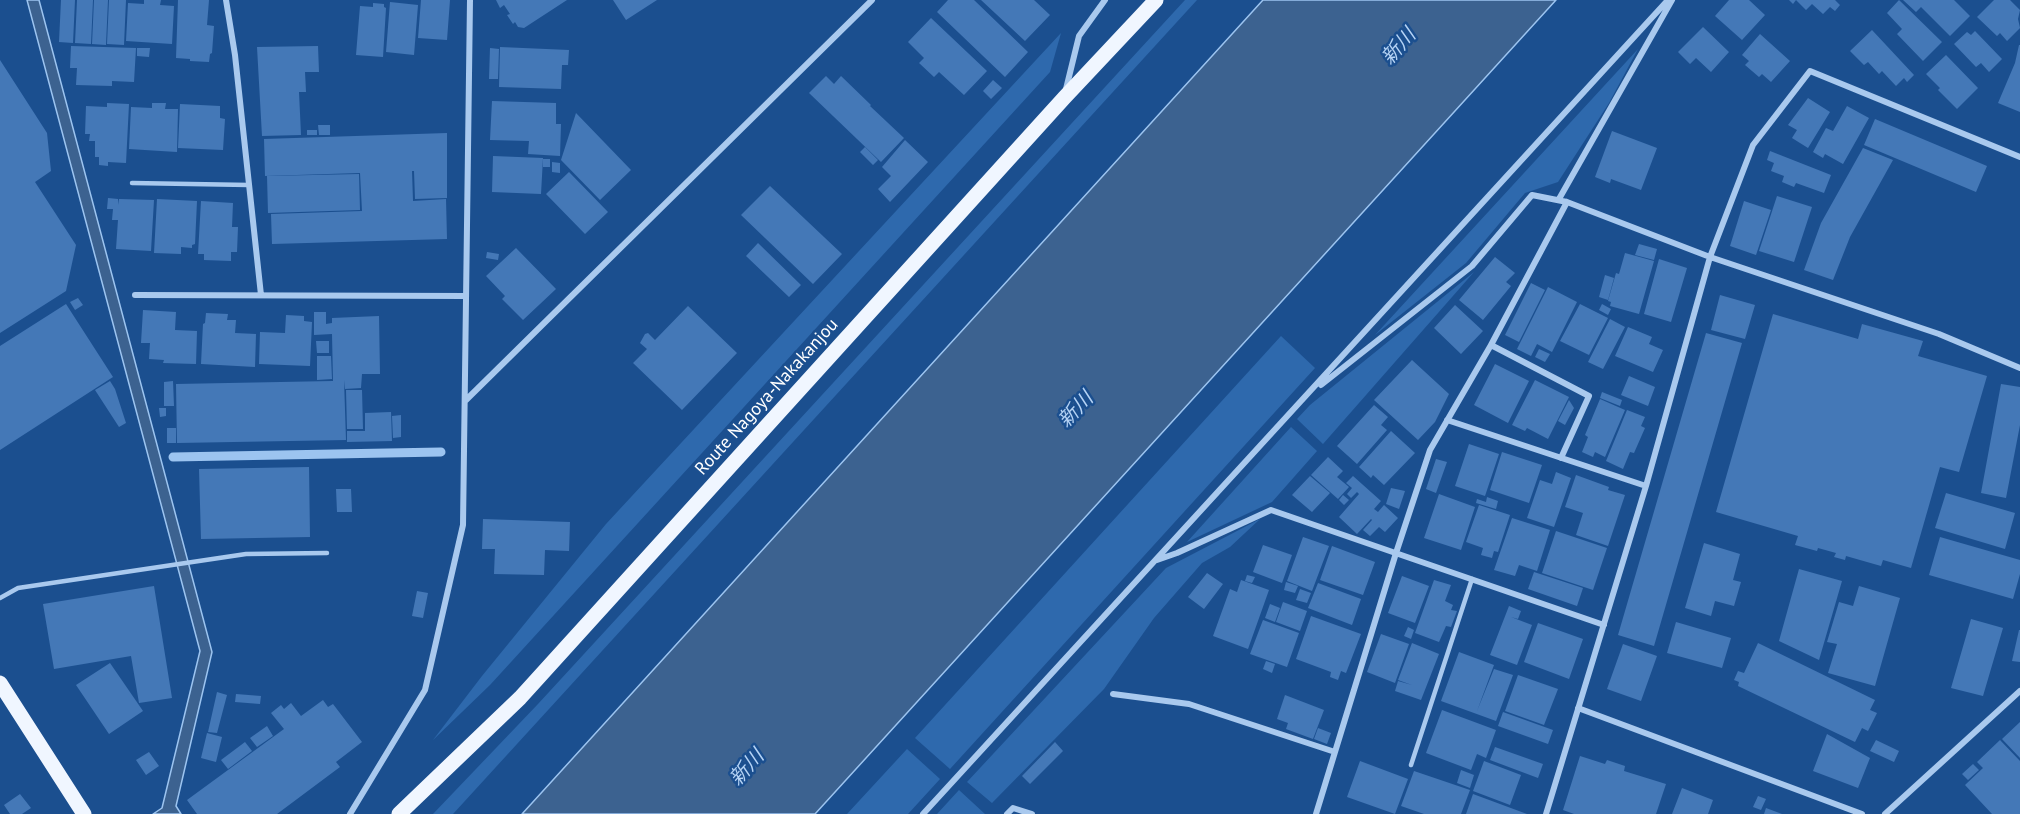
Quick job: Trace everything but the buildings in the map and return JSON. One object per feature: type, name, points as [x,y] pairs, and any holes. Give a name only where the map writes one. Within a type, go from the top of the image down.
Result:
[{"type":"main road","name":"Route Nagoya-Nakakanjou","points":[[399,814],[520,698],[1064,98],[1156,0]]},
{"type":"main road","points":[[0,683],[84,814]]},
{"type":"street","points":[[226,0],[235,55],[261,295]]},
{"type":"street","points":[[350,814],[425,690],[463,525],[470,0]]},
{"type":"street","points":[[465,401],[872,0]]},
{"type":"street","points":[[1064,98],[1079,36],[1105,0]]},
{"type":"street","points":[[1559,199],[1670,0]]},
{"type":"street","points":[[922,814],[1670,0]]},
{"type":"street","points":[[1546,814],[1646,486],[1710,256],[1753,145],[1810,71],[2020,157]]},
{"type":"street","points":[[1306,397],[1472,266],[1532,195],[1559,199],[1710,256],[1939,334],[2020,368]]},
{"type":"street","points":[[1316,814],[1430,450],[1491,345],[1567,202]]},
{"type":"street","points":[[135,295],[466,296]]},
{"type":"street","points":[[1491,345],[1589,396],[1561,458]]},
{"type":"street","points":[[1447,420],[1646,486]]},
{"type":"street","points":[[1155,561],[1271,510],[1604,625]]},
{"type":"street","points":[[1885,814],[2020,691]]},
{"type":"street","points":[[1113,694],[1189,704],[1335,752]]},
{"type":"street","points":[[1578,708],[1862,814]]},
{"type":"street","points":[[1007,814],[1013,808],[1032,814]]},
{"type":"lane","points":[[132,183],[249,185]]},
{"type":"lane","points":[[0,598],[18,588],[246,554],[327,553]]},
{"type":"lane","points":[[1411,765],[1472,579]]},
{"type":"shaded area","points":[[1185,0],[1197,0],[453,814],[433,814],[538,704]]},
{"type":"shaded area","points":[[1061,33],[1050,72],[490,685],[433,740],[606,524]]},
{"type":"shaded area","points":[[1638,49],[1609,103],[1558,182],[1525,193],[1466,263],[1375,335]]},
{"type":"shaded area","points":[[1474,272],[1323,444],[1297,419],[1310,405]]},
{"type":"shaded area","points":[[1281,336],[1315,368],[950,769],[915,738]]},
{"type":"shaded area","points":[[1291,427],[1317,451],[1272,502],[1187,542]]},
{"type":"shaded area","points":[[1260,519],[1230,547],[1202,563],[1154,618],[1104,689],[992,803],[967,782],[1166,568]]},
{"type":"shaded area","points":[[907,749],[940,779],[908,814],[847,814]]},
{"type":"shaded area","points":[[959,790],[985,814],[937,814]]},
{"type":"water","points":[[27,0],[39,0],[212,652],[176,806],[181,814],[153,814],[162,808],[200,651]]},
{"type":"water","name":"新川","points":[[1263,0],[1556,0],[815,814],[522,814]]},
{"type":"waterway","points":[[173,457],[441,452]]}]
